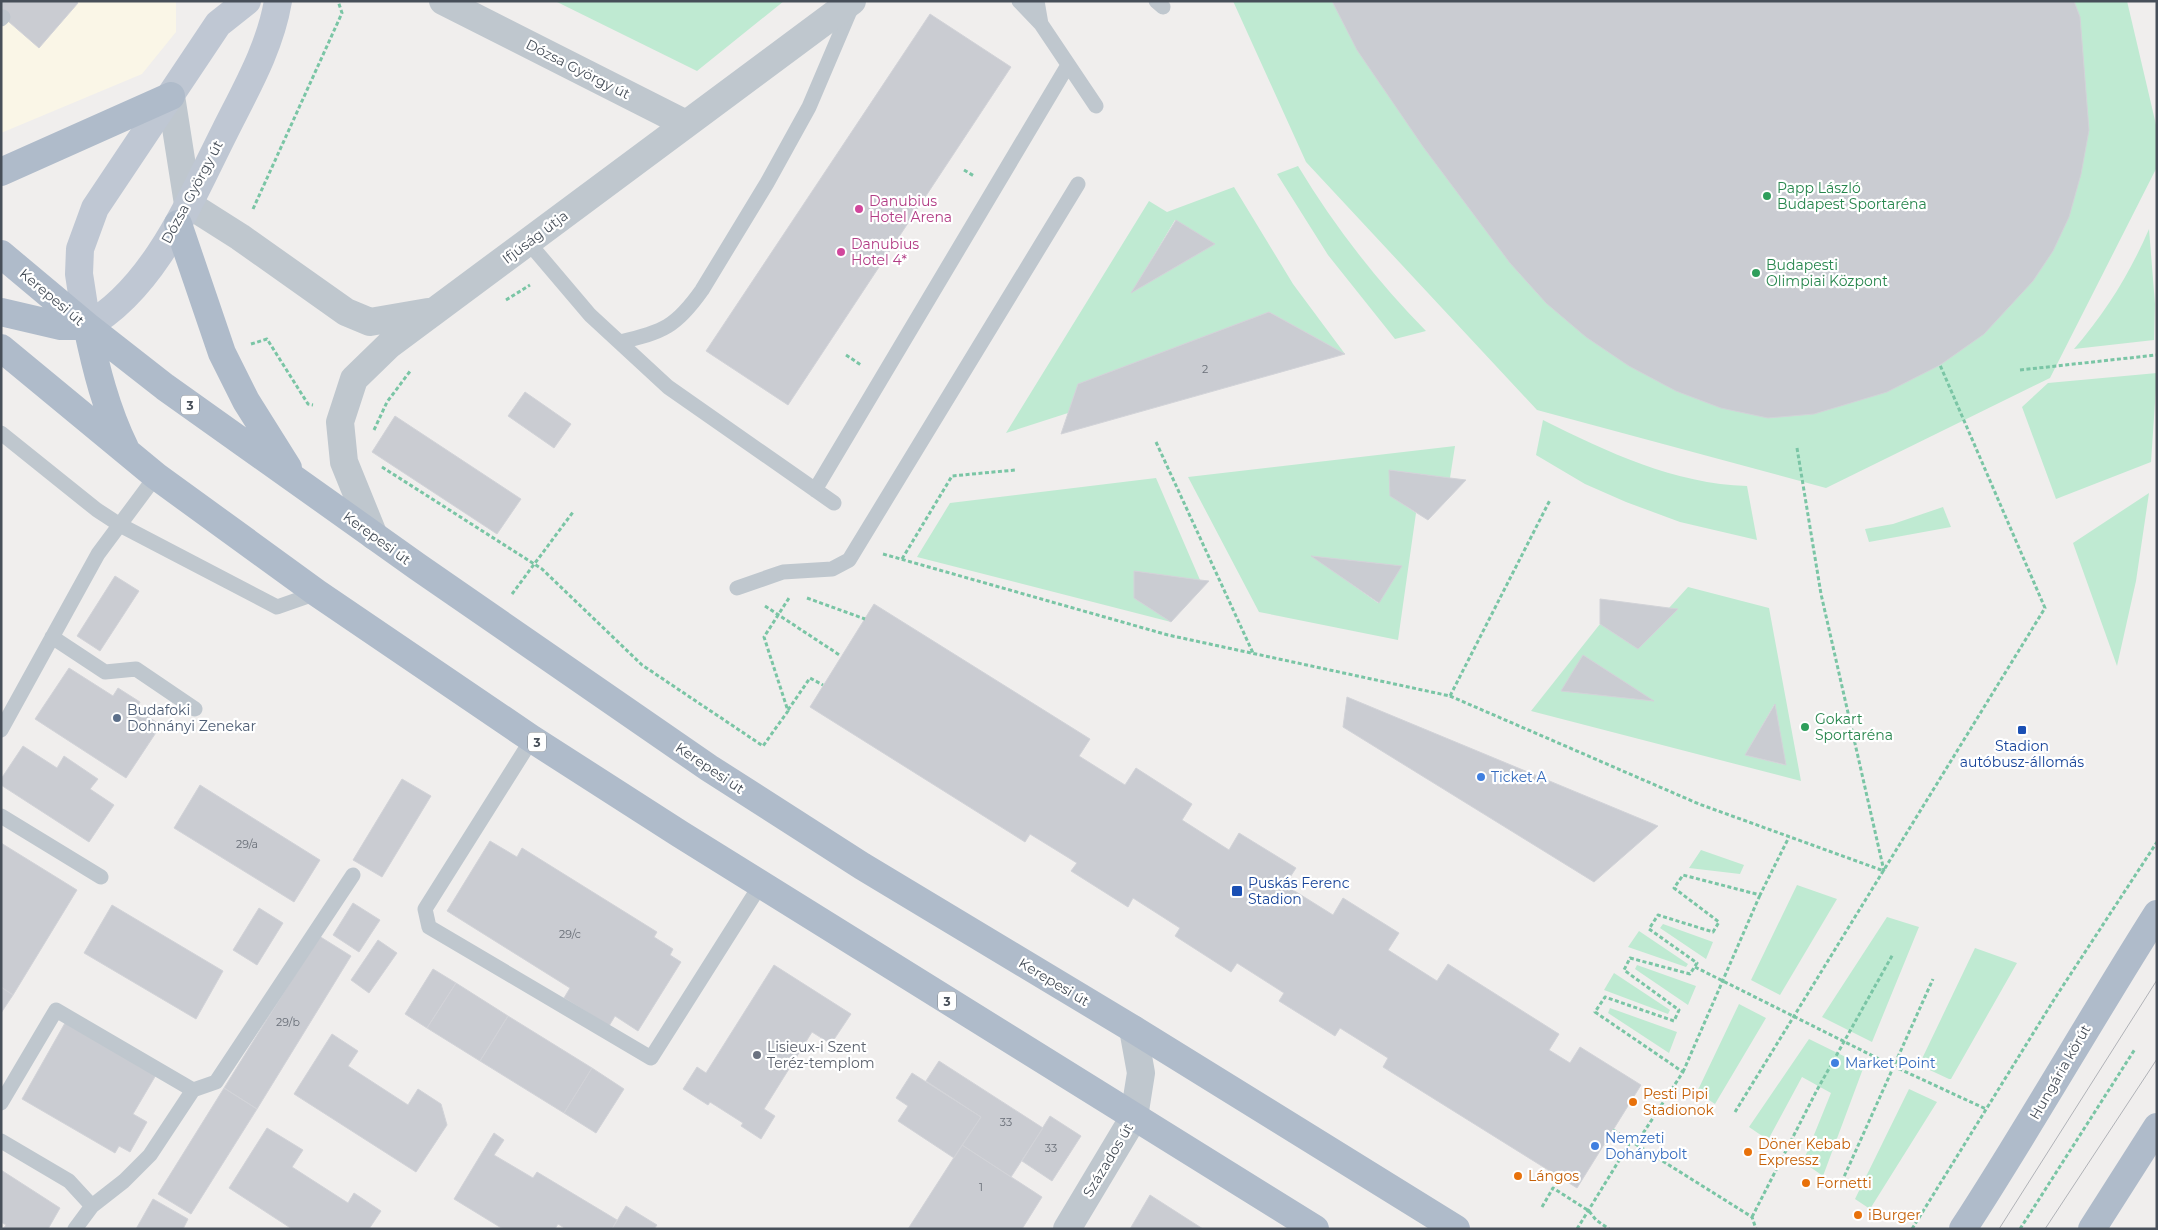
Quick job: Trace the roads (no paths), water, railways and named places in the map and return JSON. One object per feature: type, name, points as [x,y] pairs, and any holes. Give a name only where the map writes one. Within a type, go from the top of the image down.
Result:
[{"type":"main road","points":[[128,455],[112,421],[99,385],[79,274],[80,249],[85,230],[95,208],[170,96],[217,13],[247,1]]},
{"type":"main road","name":"Dózsa György út","points":[[87,326],[111,310],[134,286],[183,214],[255,71],[268,41],[278,1]]},
{"type":"main road","points":[[1,172],[170,96]]},
{"type":"main road","points":[[183,214],[222,352],[246,400],[296,480]]},
{"type":"main road","name":"Kerepesi út","points":[[1,254],[87,326],[165,387],[374,536],[709,768],[862,866],[1133,1029],[1456,1229]]},
{"type":"main road","points":[[1,312],[61,326],[87,326]]},
{"type":"main road","name":"3","points":[[1,348],[128,455],[156,476],[318,593],[532,739],[1315,1229]]},
{"type":"main road","name":"Hungária körút","points":[[1962,1229],[1997,1176],[2090,1020],[2157,914]]},
{"type":"main road","points":[[2092,1229],[2157,1127]]},
{"type":"street","name":"Dózsa György út","points":[[443,1],[686,124]]},
{"type":"street","name":"Ifjúság útja","points":[[374,536],[344,462],[340,422],[354,379],[389,345],[853,1]]},
{"type":"street","points":[[170,96],[183,214],[240,237],[346,312],[370,322],[434,311]]},
{"type":"street","name":"Százados út","points":[[1067,1229],[1134,1117],[1141,1073],[1133,1029]]},
{"type":"lane","points":[[620,342],[654,334],[668,327],[690,307],[702,290],[767,183],[809,107],[853,1]]},
{"type":"lane","points":[[1019,1],[1041,24],[1096,106]]},
{"type":"lane","points":[[1038,1],[1041,24]]},
{"type":"lane","points":[[815,490],[1068,65]]},
{"type":"lane","points":[[737,588],[783,572],[832,569],[849,560],[1078,184]]},
{"type":"lane","points":[[528,242],[590,315],[668,387],[834,503]]},
{"type":"lane","points":[[1,433],[97,510],[120,525],[277,607],[318,593]]},
{"type":"lane","points":[[1,730],[98,554],[156,476]]},
{"type":"lane","points":[[52,637],[105,672],[136,669],[195,709]]},
{"type":"lane","points":[[532,739],[425,909],[429,926],[651,1058],[761,884]]},
{"type":"lane","points":[[1,816],[101,877]]},
{"type":"lane","points":[[75,1229],[92,1206],[124,1181],[150,1155],[193,1090],[216,1082],[353,875]]},
{"type":"lane","points":[[1,1104],[56,1010],[193,1090]]},
{"type":"lane","points":[[1,1142],[69,1181],[92,1206]]},
{"type":"tram line","points":[[1999,1229],[2157,980]]},
{"type":"tram line","points":[[2045,1229],[2157,1059]]},
{"type":"place","name":"Papp László Budapest Sportaréna","points":[[1767,196]]},
{"type":"place","name":"Danubius Hotel Arena","points":[[859,209]]},
{"type":"place","name":"Danubius Hotel 4*","points":[[841,252]]},
{"type":"place","name":"Budapesti Olimpiai Központ","points":[[1756,273]]},
{"type":"place","name":"Budafoki Dohnányi Zenekar","points":[[117,718]]},
{"type":"place","name":"Gokart Sportaréna","points":[[1805,727]]},
{"type":"place","name":"Stadion autóbusz-állomás","points":[[2022,730]]},
{"type":"place","name":"Ticket A","points":[[1481,777]]},
{"type":"place","name":"Puskás Ferenc Stadion","points":[[1237,891]]},
{"type":"place","name":"Lisieux-i Szent Teréz-templom","points":[[757,1055]]},
{"type":"place","name":"Market Point","points":[[1835,1063]]},
{"type":"place","name":"Pesti Pipi Stadionok","points":[[1633,1102]]},
{"type":"place","name":"Nemzeti Dohánybolt","points":[[1595,1146]]},
{"type":"place","name":"Döner Kebab Expressz","points":[[1748,1152]]},
{"type":"place","name":"Lángos","points":[[1518,1176]]},
{"type":"place","name":"Fornetti","points":[[1806,1183]]},
{"type":"place","name":"iBurger","points":[[1858,1215]]}]
